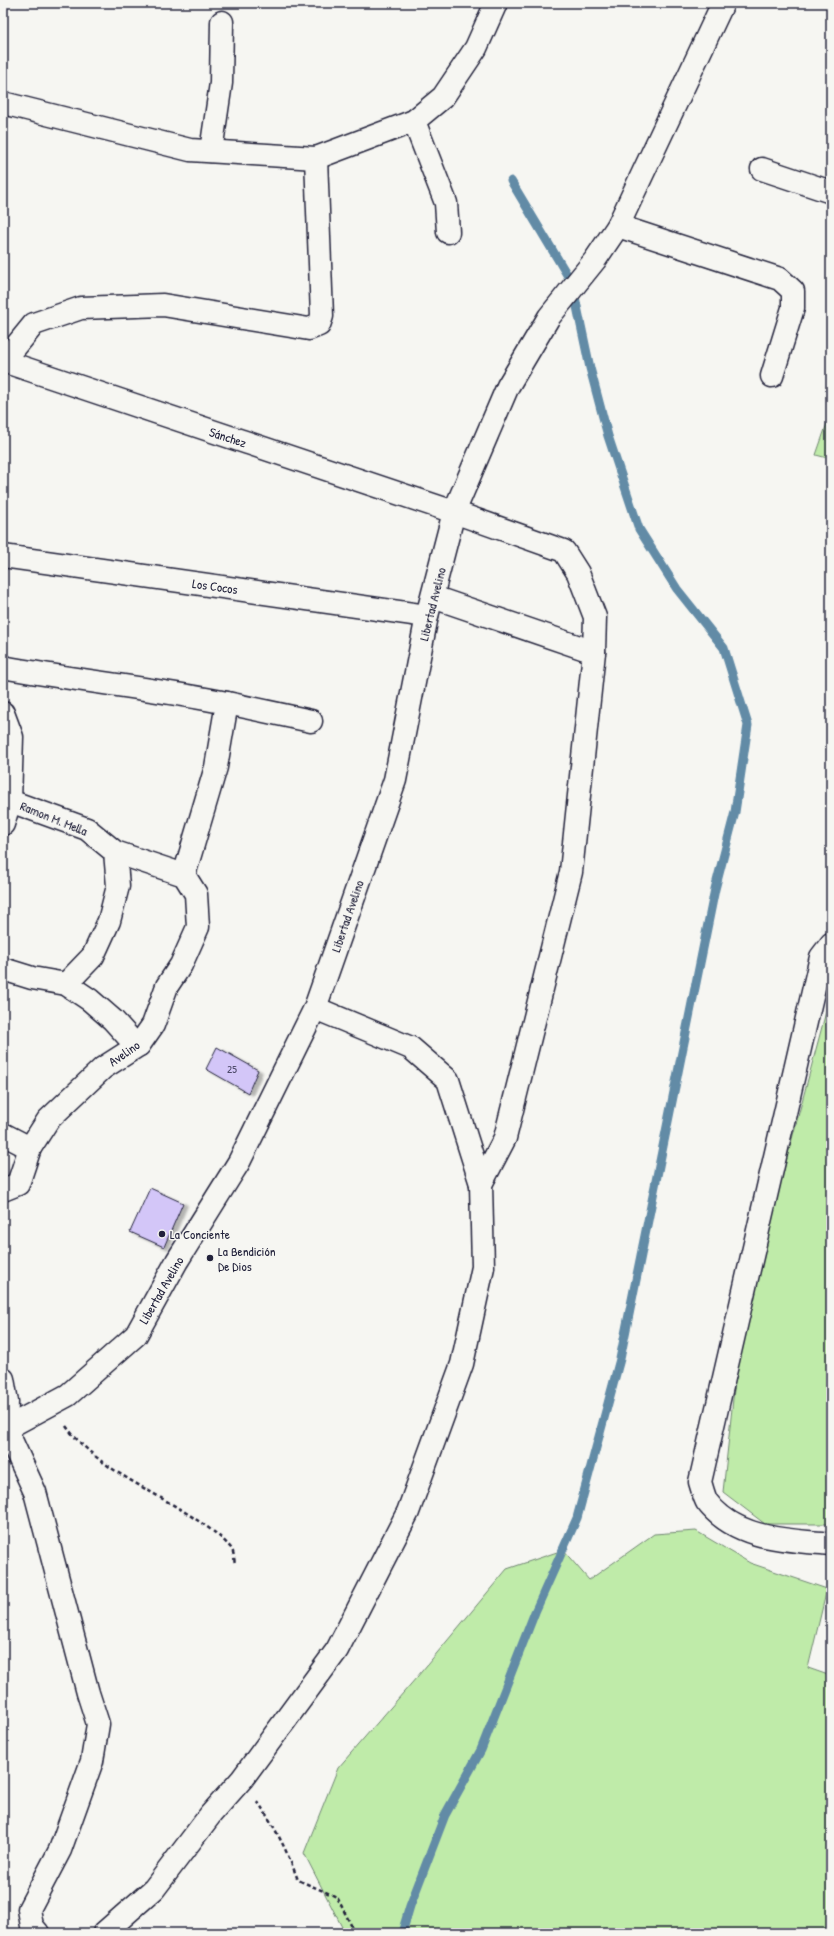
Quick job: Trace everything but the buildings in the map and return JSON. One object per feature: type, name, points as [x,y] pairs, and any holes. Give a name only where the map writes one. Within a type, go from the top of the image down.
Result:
[{"type":"street","points":[[3,103],[190,150],[316,158],[414,121],[443,97],[476,48],[496,3]]},
{"type":"street","name":"Libertad Avelino","points":[[5,1429],[68,1395],[136,1334],[177,1261],[239,1162],[315,1008],[395,780],[430,606],[454,512],[508,386],[549,317],[595,260],[618,226],[723,3]]},
{"type":"street","points":[[211,151],[221,83],[222,22]]},
{"type":"street","points":[[414,121],[427,151],[446,203],[448,232]]},
{"type":"street","points":[[3,361],[34,324],[81,308],[163,305],[309,329],[319,325],[322,316],[316,158]]},
{"type":"street","points":[[762,169],[831,192]]},
{"type":"street","points":[[618,226],[780,279],[793,291],[793,308],[772,376]]},
{"type":"street","name":"Sánchez","points":[[3,361],[454,512],[564,551],[578,572],[595,617],[594,652],[571,872],[505,1138],[481,1184]]},
{"type":"street","name":"Los Cocos","points":[[3,556],[430,606],[594,652]]},
{"type":"street","points":[[3,667],[96,683],[174,692],[311,721]]},
{"type":"street","points":[[184,875],[216,767],[227,702]]},
{"type":"street","points":[[3,713],[12,737],[10,801],[3,824]]},
{"type":"street","name":"Ramon M. Mella","points":[[10,801],[87,829],[115,852],[184,875]]},
{"type":"street","points":[[66,984],[93,956],[109,921],[118,886],[115,852]]},
{"type":"street","name":"Avelino","points":[[3,1190],[18,1184],[30,1148],[48,1120],[103,1068],[139,1045],[153,1025],[166,986],[181,965],[198,927],[196,894],[184,875]]},
{"type":"street","points":[[831,944],[821,957],[700,1482],[707,1501],[728,1522],[760,1536],[831,1544]]},
{"type":"street","points":[[3,969],[32,978],[66,984],[90,1000],[139,1045]]},
{"type":"street","points":[[104,1933],[154,1889],[211,1814],[242,1779],[337,1650],[408,1512],[462,1364],[483,1267],[481,1184],[448,1080],[411,1048],[315,1008]]},
{"type":"street","points":[[3,1134],[30,1148]]},
{"type":"street","points":[[3,1379],[7,1402],[5,1429],[35,1492],[88,1693],[98,1724],[92,1761],[60,1850],[28,1909],[32,1926],[38,1933]]},
{"type":"path","points":[[50,1404],[74,1437],[112,1469],[174,1505],[206,1526],[232,1548],[235,1564]]},
{"type":"path","points":[[242,1779],[274,1824],[298,1880],[337,1897],[355,1933]]},
{"type":"green space","points":[[831,412],[831,459],[816,455]]},
{"type":"green space","points":[[831,993],[831,1524],[765,1524],[723,1492],[740,1334]]},
{"type":"green space","points":[[696,1531],[750,1563],[827,1589],[808,1668],[831,1676],[831,1933],[345,1933],[304,1853],[338,1768],[417,1677],[507,1569],[563,1550],[589,1580],[654,1534]]},
{"type":"waterway","points":[[402,1933],[410,1906],[445,1815],[481,1750],[535,1612],[577,1518],[620,1359],[715,889],[735,812],[748,725],[724,648],[677,589],[639,529],[608,436],[590,368],[572,283],[511,181]]},
{"type":"place","name":"La Conciente","points":[[162,1234]]},
{"type":"place","name":"La Bendición De Dios","points":[[210,1258]]}]
